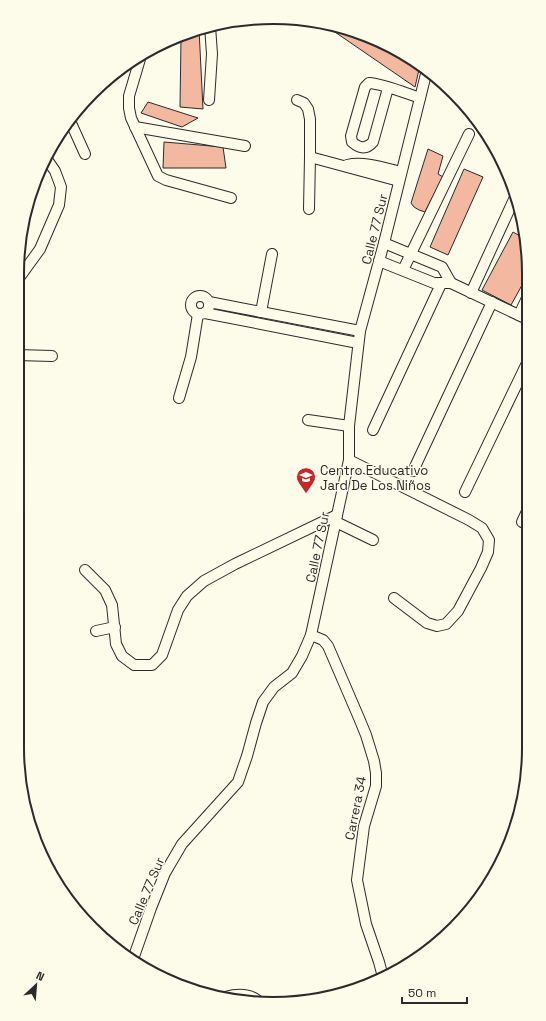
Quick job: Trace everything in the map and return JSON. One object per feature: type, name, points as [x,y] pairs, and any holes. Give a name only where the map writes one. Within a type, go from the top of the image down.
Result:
[{"type":"street","points":[[209,100],[212,54],[210,32]]},
{"type":"street","points":[[139,64],[129,96],[129,108],[131,118],[158,176],[166,180],[231,198]]},
{"type":"street","name":"Calle 77 Sur","points":[[135,955],[165,873],[182,844],[238,782],[263,702],[274,687],[292,673],[302,656],[311,635],[349,460],[349,426],[360,331],[384,243],[426,76]]},
{"type":"street","points":[[388,88],[373,142],[370,147],[364,148],[357,146],[352,142],[351,136],[365,87],[369,83],[375,83],[420,98]]},
{"type":"street","points":[[297,100],[304,103],[308,109],[310,119],[309,209]]},
{"type":"street","points":[[72,125],[85,154]]},
{"type":"street","points":[[135,127],[245,146]]},
{"type":"street","points":[[402,270],[469,134]]},
{"type":"street","points":[[310,157],[343,166],[361,163],[370,164],[400,177]]},
{"type":"street","points":[[24,271],[40,249],[59,205],[61,187],[55,171],[50,163]]},
{"type":"street","points":[[471,293],[512,203]]},
{"type":"street","points":[[373,430],[446,284],[442,267],[384,243]]},
{"type":"street","points":[[261,312],[272,254]]},
{"type":"street","points":[[379,261],[434,283],[446,284],[471,293],[522,317]]},
{"type":"street","points":[[179,398],[202,314],[208,310],[209,306],[206,298],[202,296],[197,297],[191,304],[191,308],[194,312],[202,314],[358,343]]},
{"type":"street","points":[[208,302],[360,331]]},
{"type":"street","points":[[413,471],[492,302]]},
{"type":"street","points":[[24,355],[52,356]]},
{"type":"street","points":[[465,492],[522,373]]},
{"type":"street","points":[[308,420],[349,426]]},
{"type":"street","points":[[349,460],[469,520],[482,528],[489,540],[488,552],[481,568],[458,611],[446,624],[437,626],[427,623],[394,598]]},
{"type":"street","points":[[85,570],[105,590],[112,605],[116,644],[122,656],[134,665],[152,665],[162,655],[178,610],[187,596],[204,582],[235,564],[336,519],[373,540]]},
{"type":"street","points":[[96,631],[115,627]]},
{"type":"street","name":"Carrera 34","points":[[311,635],[323,640],[328,646],[362,724],[374,761],[376,786],[364,826],[357,880],[366,924],[382,972]]},
{"type":"street","points":[[238,995],[248,995]]},
{"type":"building","points":[[334,31],[368,43],[398,57],[419,71],[415,87]]},
{"type":"building","points":[[199,35],[203,109],[180,107],[181,42]]},
{"type":"building","points":[[148,102],[198,118],[182,127],[141,113]]},
{"type":"building","points":[[164,142],[223,147],[226,168],[163,168]]},
{"type":"building","points":[[428,149],[443,156],[438,174],[443,177],[425,212],[414,207],[411,203]]},
{"type":"building","points":[[464,169],[483,177],[448,255],[430,247]]},
{"type":"building","points":[[513,232],[519,236],[522,285],[511,305],[482,290]]},
{"type":"place","name":"Centro Educativo Jard De Los Niños","points":[[306,494]]}]
